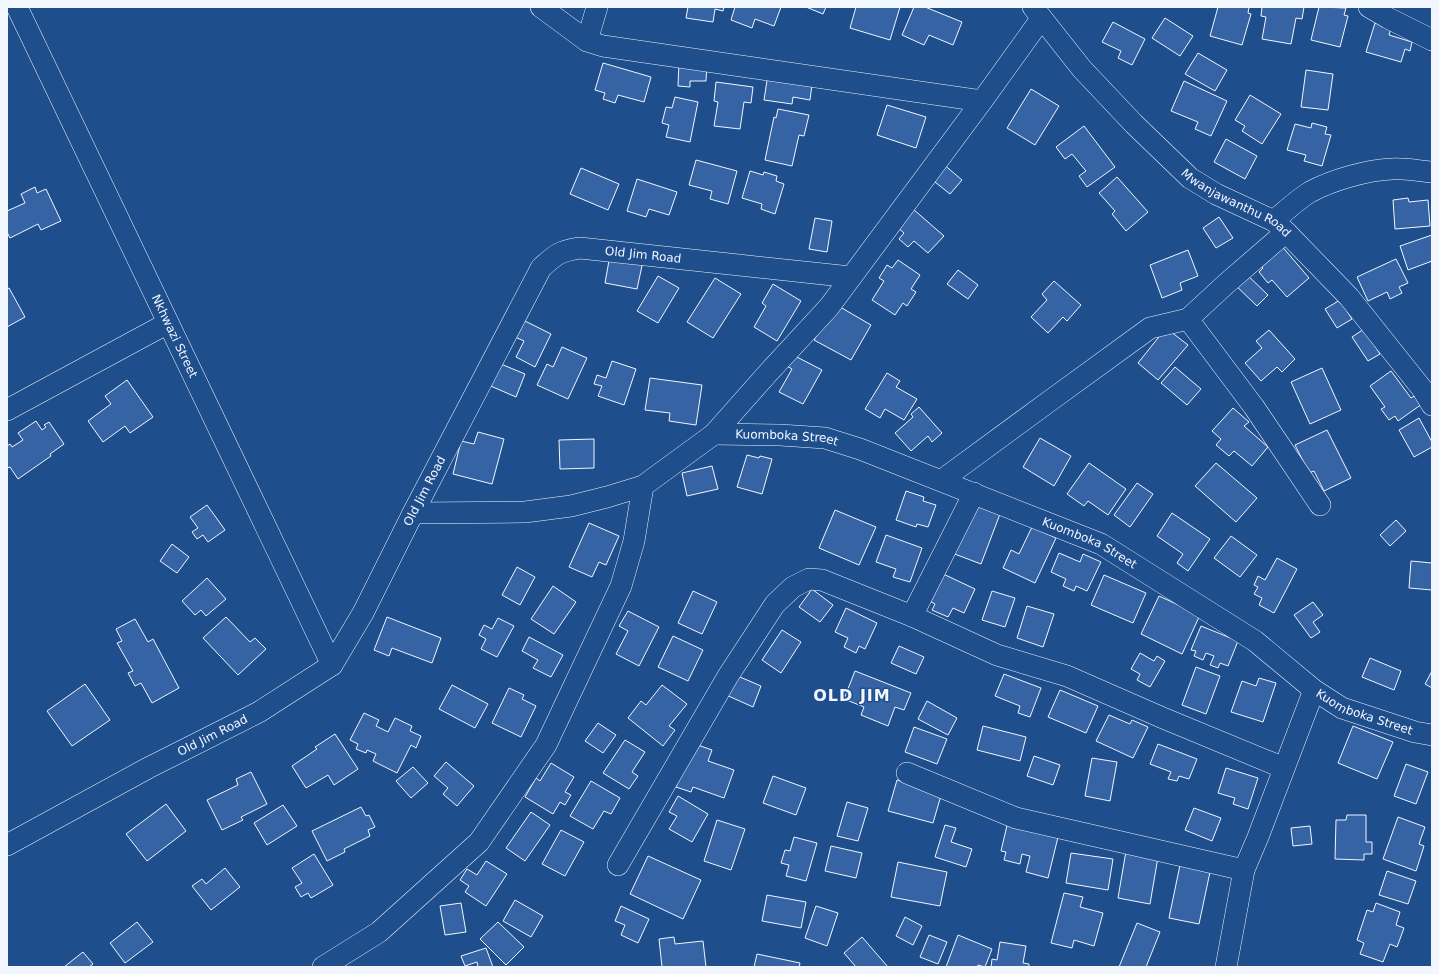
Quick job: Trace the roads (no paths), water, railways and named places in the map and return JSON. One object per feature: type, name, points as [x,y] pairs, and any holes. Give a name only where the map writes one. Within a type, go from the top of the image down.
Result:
[{"type":"street","name":"Nkhwazi Street","points":[[17,7],[332,665]]},
{"type":"street","points":[[541,7],[587,41],[603,46],[982,101]]},
{"type":"street","points":[[587,41],[597,7]]},
{"type":"street","points":[[1369,7],[1432,40]]},
{"type":"street","points":[[413,513],[458,514],[525,512],[571,506],[643,486],[714,434],[829,307],[982,101],[1036,13]]},
{"type":"street","name":"Mwanjawanthu Road","points":[[1036,13],[1082,69],[1129,119],[1190,178],[1216,194],[1280,227],[1349,297],[1423,390],[1432,405]]},
{"type":"street","points":[[942,480],[1150,328],[1188,319],[1227,283],[1280,227],[1291,206],[1310,192],[1367,172],[1393,169],[1432,172]]},
{"type":"street","name":"Old Jim Road","points":[[7,845],[148,768],[259,712],[332,665],[363,613],[413,513],[542,268],[555,255],[567,250],[580,248],[851,277]]},
{"type":"street","points":[[1188,319],[1254,407],[1320,505]]},
{"type":"street","points":[[7,410],[168,323]]},
{"type":"street","name":"Kuomboka Street","points":[[714,434],[780,435],[825,438],[860,448],[1101,544],[1255,641],[1314,690],[1342,708],[1415,732],[1432,735]]},
{"type":"street","points":[[323,967],[379,932],[479,842],[546,745],[621,586],[634,541],[643,486]]},
{"type":"street","points":[[912,616],[974,493]]},
{"type":"street","points":[[618,865],[728,676],[775,604],[793,587],[809,579],[822,580],[912,616],[997,655],[1067,676],[1284,768]]},
{"type":"street","points":[[1226,967],[1244,870],[1314,690]]},
{"type":"street","points":[[907,773],[1016,818],[1244,870]]},
{"type":"district","name":"OLD JIM","points":[[852,695]]}]
